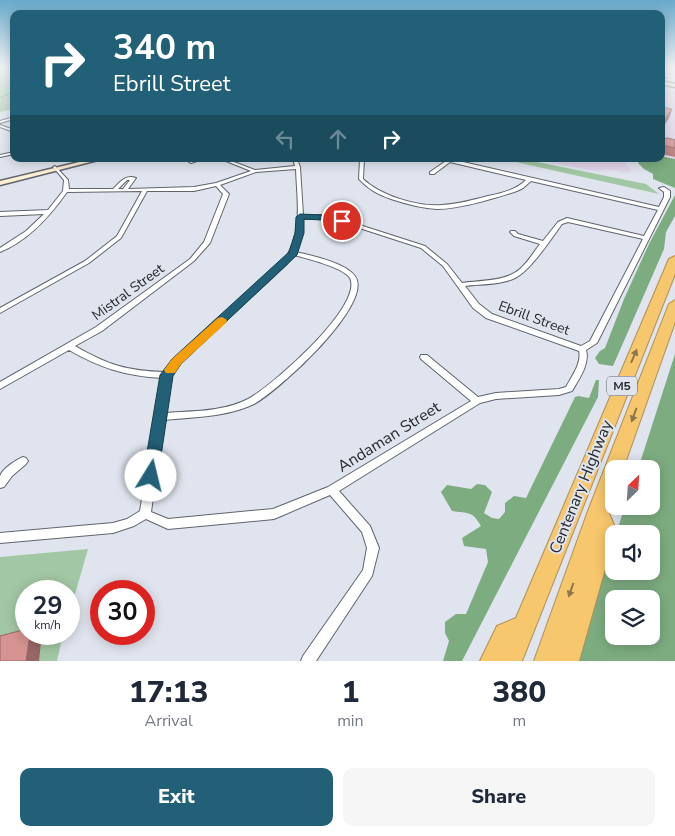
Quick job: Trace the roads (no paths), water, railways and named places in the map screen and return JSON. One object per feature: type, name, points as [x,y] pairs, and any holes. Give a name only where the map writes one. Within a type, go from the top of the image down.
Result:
[{"type":"highway","name":"Centenary Highway","points":[[510,661],[675,259]]},
{"type":"highway","name":"Centenary Highway","points":[[617,460],[675,304]]},
{"type":"highway","name":"Centenary Highway","points":[[546,661],[605,493]]},
{"type":"highway","points":[[567,661],[606,530],[598,511]]},
{"type":"highway","points":[[492,661],[505,634],[524,626]]},
{"type":"main road","points":[[0,182],[77,162]]},
{"type":"main road","points":[[56,168],[85,162]]},
{"type":"street","points":[[231,162],[255,171]]},
{"type":"street","points":[[362,162],[361,179],[369,188],[382,194],[430,207],[447,207],[463,204],[521,188],[530,179]]},
{"type":"street","points":[[432,173],[447,162]]},
{"type":"street","points":[[458,162],[660,210]]},
{"type":"street","points":[[0,538],[112,528],[130,523],[145,514],[167,375],[177,361],[294,253],[300,233],[297,163],[255,171],[194,189],[125,188],[66,191]]},
{"type":"street","points":[[0,250],[28,234],[66,191],[66,180],[56,168]]},
{"type":"street","points":[[115,189],[126,179],[134,178],[125,188]]},
{"type":"street","name":"Mistral Street","points":[[0,386],[99,329],[192,260],[207,242],[226,194],[216,184]]},
{"type":"street","points":[[582,349],[593,343],[668,195],[667,191],[662,188]]},
{"type":"street","points":[[0,311],[87,262],[119,237],[146,189]]},
{"type":"street","points":[[0,214],[48,212]]},
{"type":"street","name":"Ebrill Street","points":[[300,217],[322,217],[342,221],[423,248],[445,265],[476,306],[489,316],[582,349]]},
{"type":"street","points":[[460,285],[512,277],[523,270],[560,222],[567,220],[646,238]]},
{"type":"street","points":[[513,232],[544,243]]},
{"type":"street","points":[[160,417],[229,410],[253,401],[310,354],[338,321],[356,287],[354,279],[344,270],[294,253]]},
{"type":"street","points":[[70,347],[97,363],[116,370],[167,375]]},
{"type":"street","name":"Andaman Street","points":[[145,514],[168,524],[274,514],[332,490],[477,401],[496,396],[558,392],[569,389],[583,362],[582,349]]},
{"type":"street","points":[[424,357],[477,401]]},
{"type":"street","points":[[0,484],[8,473],[22,461]]},
{"type":"street","points":[[308,661],[368,572],[373,548],[366,530],[332,490]]}]
